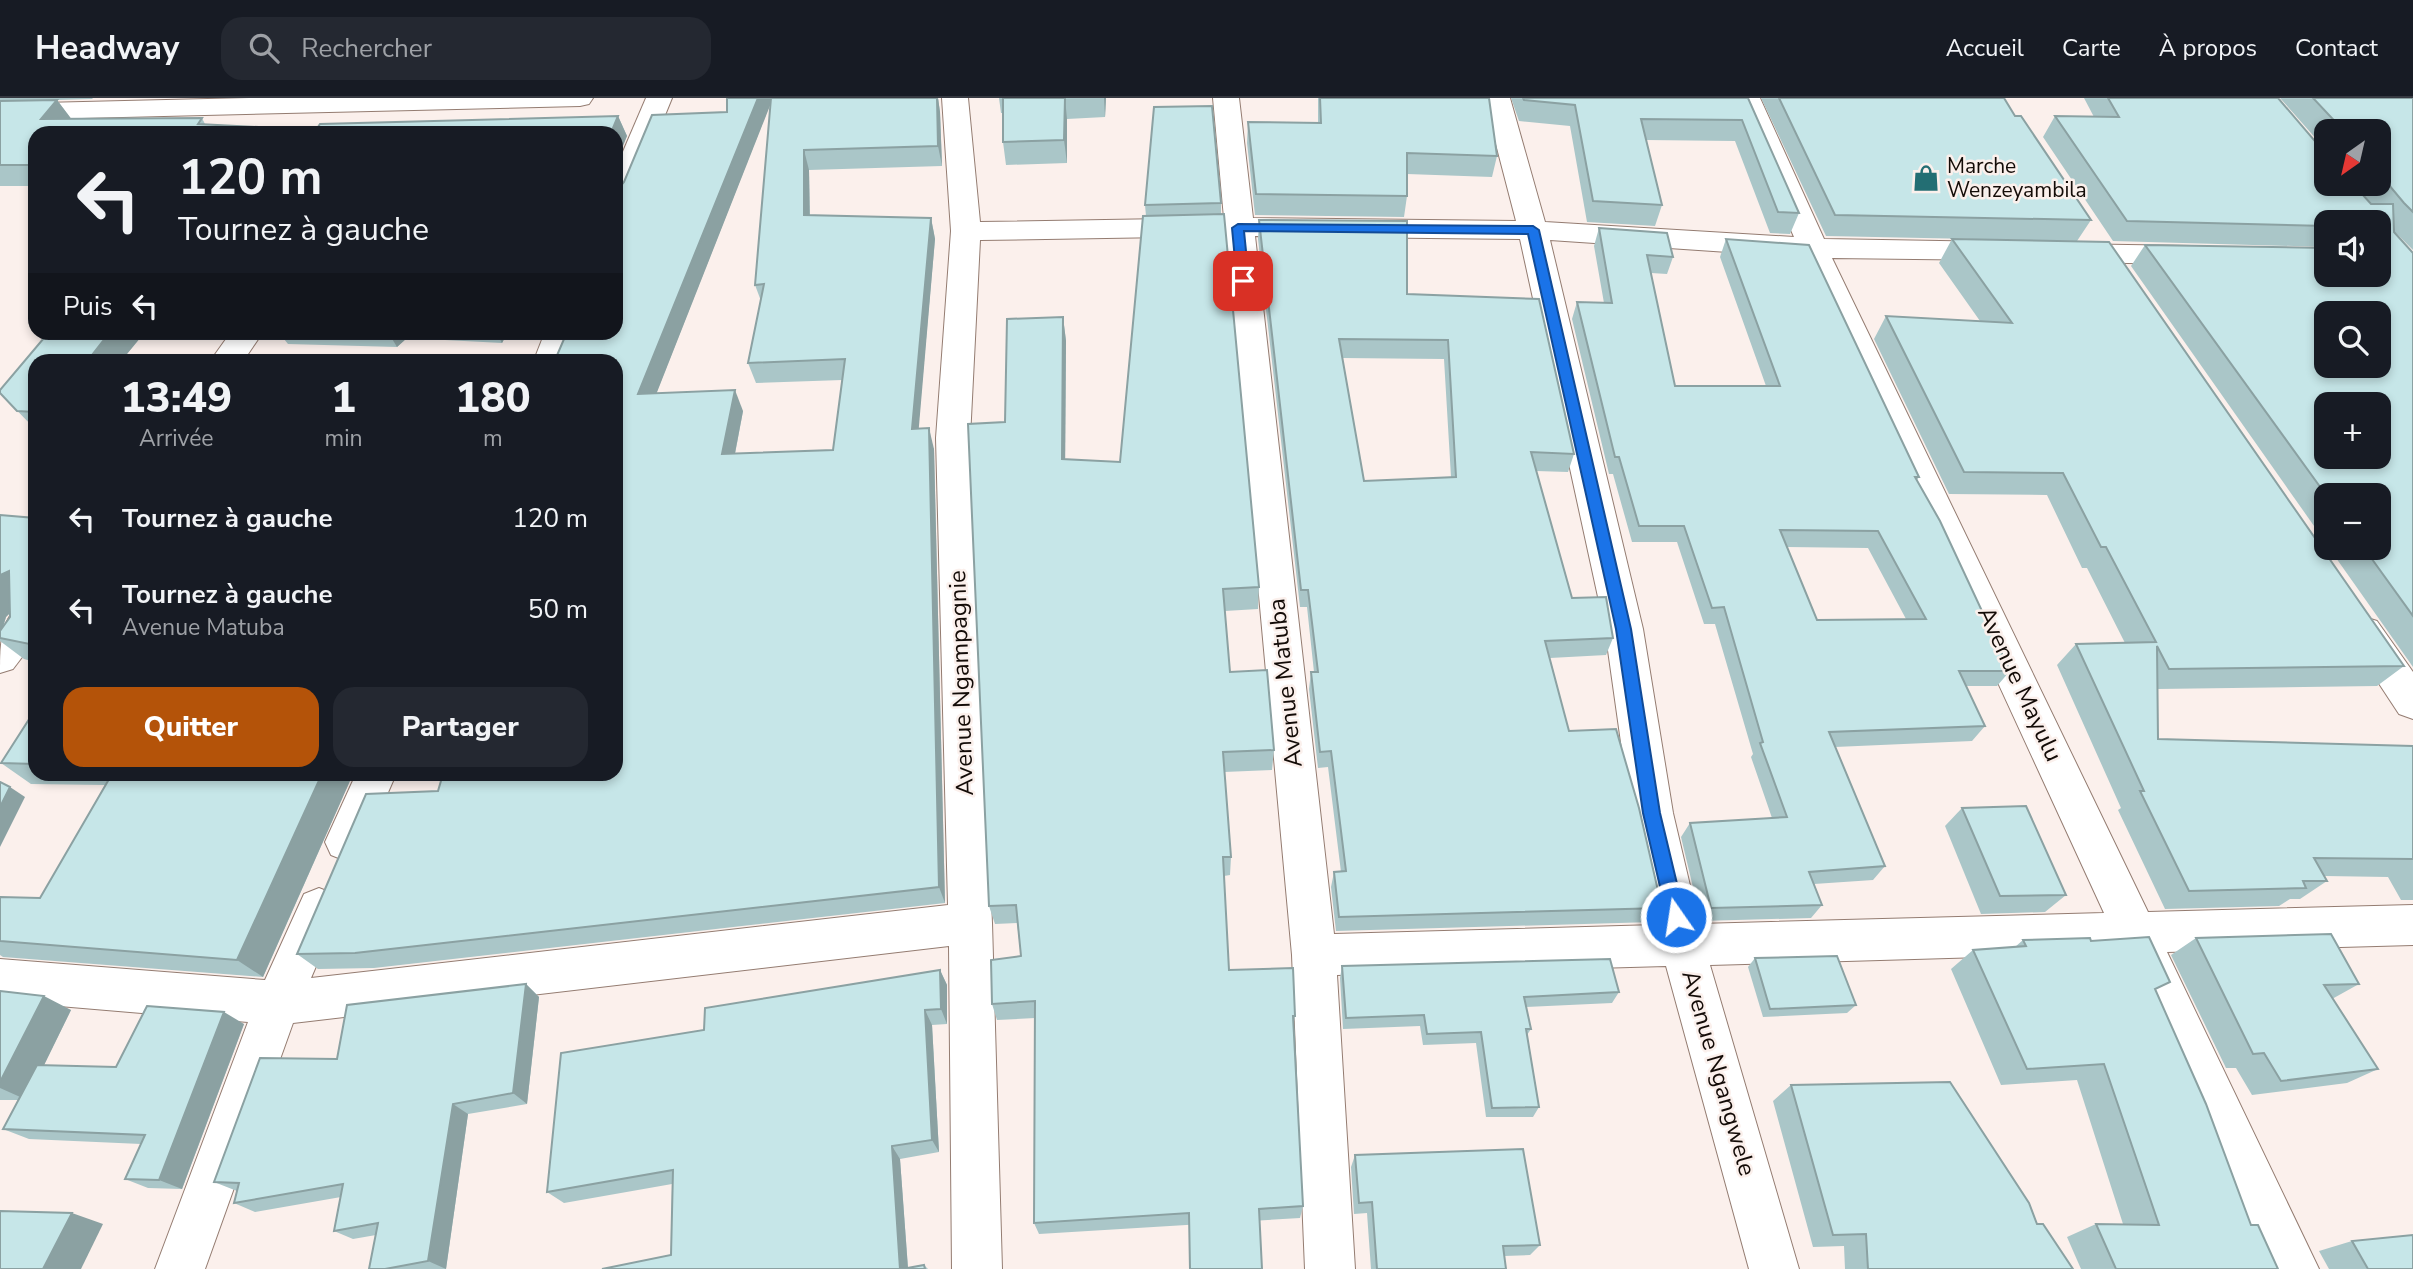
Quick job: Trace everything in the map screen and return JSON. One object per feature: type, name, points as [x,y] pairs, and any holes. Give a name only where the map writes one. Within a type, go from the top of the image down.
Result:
[{"type":"street","points":[[0,112],[402,108],[580,98]]},
{"type":"street","points":[[623,184],[659,98]]},
{"type":"street","name":"Avenue Ngampagnie","points":[[955,98],[966,231],[953,438],[970,923],[977,1269]]},
{"type":"street","name":"Avenue Matuba","points":[[1226,98],[1314,955],[1330,1269]]},
{"type":"street","name":"Avenue Ngangwele","points":[[1497,98],[1533,230],[1624,629],[1652,813],[1682,943],[1774,1269]]},
{"type":"street","name":"Avenue Mayulu","points":[[1747,98],[1813,248],[2294,1269]]},
{"type":"street","points":[[2081,220],[2126,287]]},
{"type":"street","points":[[966,231],[1238,228],[1533,230],[1813,248],[2214,256]]},
{"type":"street","points":[[2343,602],[2413,703]]},
{"type":"street","points":[[0,658],[28,621]]},
{"type":"street","points":[[180,1269],[278,1003],[373,781]]},
{"type":"street","points":[[0,980],[278,1003],[970,923]]},
{"type":"street","points":[[1314,955],[2413,925]]},
{"type":"building","points":[[727,98],[758,98],[638,394],[735,390],[722,454],[833,450],[845,359],[748,363],[764,284],[755,285],[771,98],[937,98],[938,146],[804,150],[804,215],[931,218],[912,429],[929,428],[939,887],[355,953],[297,954],[366,794],[438,791],[441,781],[623,781],[623,354],[558,354],[564,340],[623,340],[623,183],[652,115],[727,112]]},
{"type":"building","points":[[1003,98],[1065,98],[1064,140],[1003,142]]},
{"type":"building","points":[[1320,98],[1489,98],[1497,156],[1407,153],[1407,196],[1256,194],[1248,122],[1321,123]]},
{"type":"building","points":[[1523,98],[1748,98],[1799,213],[1778,212],[1742,120],[1641,119],[1662,205],[1593,201],[1575,105]]},
{"type":"building","points":[[1779,98],[2004,98],[2015,116],[2021,116],[2091,220],[1835,215]]},
{"type":"building","points":[[2108,98],[2278,98],[2314,140],[2314,196],[2364,196],[2371,204],[2393,204],[2394,232],[2413,253],[2413,616],[2373,560],[2391,560],[2391,483],[2317,483],[2145,245],[2314,248],[2314,287],[2391,287],[2391,210],[2314,210],[2314,226],[2127,221],[2055,116],[2119,117]]},
{"type":"building","points":[[2313,98],[2413,98],[2413,212],[2391,188],[2391,119],[2333,119]]},
{"type":"building","points":[[57,100],[41,119],[202,118],[198,124],[237,126],[28,126],[28,165],[0,165],[0,101]]},
{"type":"building","points":[[1212,106],[1221,203],[1145,205],[1154,107]]},
{"type":"building","points":[[618,116],[614,126],[319,126],[320,124]]},
{"type":"building","points":[[1224,214],[1259,587],[1223,589],[1230,672],[1267,670],[1274,750],[1223,752],[1231,857],[1223,857],[1229,970],[1293,968],[1303,1206],[1259,1209],[1262,1269],[1190,1269],[1189,1213],[1034,1223],[1035,1001],[992,1004],[991,960],[1021,956],[1016,905],[989,906],[968,424],[1005,422],[1007,319],[1063,317],[1062,459],[1120,462],[1143,216]]},
{"type":"building","points":[[1259,220],[1407,221],[1407,294],[1539,299],[1574,454],[1531,452],[1572,598],[1606,597],[1613,638],[1545,641],[1569,731],[1616,729],[1639,808],[1662,908],[1339,917],[1334,872],[1346,871],[1331,751],[1320,752],[1311,672],[1318,672],[1308,590],[1301,590]],"holes":[[[1339,339],[1448,340],[1456,477],[1364,481]]]},
{"type":"building","points":[[1599,228],[1667,233],[1673,257],[1647,255],[1675,386],[1780,386],[1726,239],[1809,245],[1919,477],[1915,477],[1940,521],[2010,671],[1959,671],[1985,726],[1829,732],[1885,866],[1809,872],[1822,905],[1711,908],[1690,823],[1787,817],[1760,743],[1763,742],[1724,607],[1712,608],[1684,526],[1639,526],[1619,457],[1615,457],[1577,302],[1612,303]],"holes":[[[1780,530],[1878,531],[1926,619],[1817,620]]]},
{"type":"building","points":[[1952,239],[2109,242],[2314,537],[2314,560],[2330,560],[2404,666],[2169,669],[2157,646],[2158,739],[2413,746],[2413,859],[2314,858],[2327,881],[2303,881],[2306,888],[2189,891],[2140,791],[2144,791],[2076,644],[2156,642],[2106,547],[2101,547],[2063,473],[1964,472],[1886,316],[2012,323]]},
{"type":"building","points":[[42,340],[104,340],[93,354],[30,354]]},
{"type":"building","points":[[28,357],[28,412],[17,411],[0,390]]},
{"type":"building","points":[[0,515],[28,517],[28,644],[0,638],[0,631],[10,617],[9,571],[0,575]]},
{"type":"building","points":[[28,721],[28,764],[1,763]]},
{"type":"building","points":[[108,781],[319,781],[237,960],[0,941],[0,897],[40,898]]},
{"type":"building","points":[[0,782],[10,787],[0,807]]},
{"type":"building","points":[[2026,806],[2066,895],[2000,896],[1962,808]]},
{"type":"building","points":[[2331,934],[2359,984],[2324,985],[2378,1069],[2281,1081],[2264,1053],[2253,1054],[2196,938]]},
{"type":"building","points":[[2149,937],[2170,982],[2155,989],[2206,1104],[2251,1225],[2258,1225],[2278,1269],[2116,1269],[2096,1224],[2159,1225],[2104,1064],[2027,1069],[1973,950],[2026,946],[2023,940],[2090,938],[2091,941]]},
{"type":"building","points":[[1837,956],[1856,1005],[1770,1009],[1755,958]]},
{"type":"building","points":[[1610,959],[1619,992],[1524,997],[1531,1029],[1526,1029],[1539,1107],[1492,1108],[1481,1032],[1427,1034],[1424,1015],[1346,1018],[1342,966]]},
{"type":"building","points":[[940,970],[941,1009],[925,1010],[932,1140],[892,1146],[900,1269],[602,1269],[671,1255],[673,1170],[547,1192],[561,1053],[704,1030],[705,1008]]},
{"type":"building","points":[[526,984],[513,1093],[453,1104],[428,1261],[385,1269],[369,1269],[378,1223],[334,1231],[343,1184],[234,1203],[239,1183],[214,1182],[260,1058],[337,1059],[347,1005]]},
{"type":"building","points":[[0,991],[44,996],[0,1082]]},
{"type":"building","points":[[147,1006],[224,1012],[159,1180],[125,1179],[145,1135],[3,1129],[37,1065],[116,1067]]},
{"type":"building","points":[[1950,1082],[2029,1203],[2037,1224],[2043,1224],[2073,1269],[1868,1269],[1866,1234],[1833,1235],[1791,1085]]},
{"type":"building","points":[[1523,1149],[1540,1245],[1503,1246],[1506,1269],[1377,1269],[1372,1202],[1359,1203],[1355,1155]]},
{"type":"building","points":[[0,1211],[72,1213],[43,1269],[0,1269]]},
{"type":"building","points":[[2413,1235],[2413,1269],[2368,1269],[2352,1241]]},
{"type":"building","points":[[924,1265],[925,1269],[902,1269]]},
{"type":"place","name":"Marche Wenzeyambila","points":[[1926,178]]},
{"type":"route","points":[[1243,281],[1238,228],[1533,230],[1624,629],[1652,813],[1676,917]]}]
